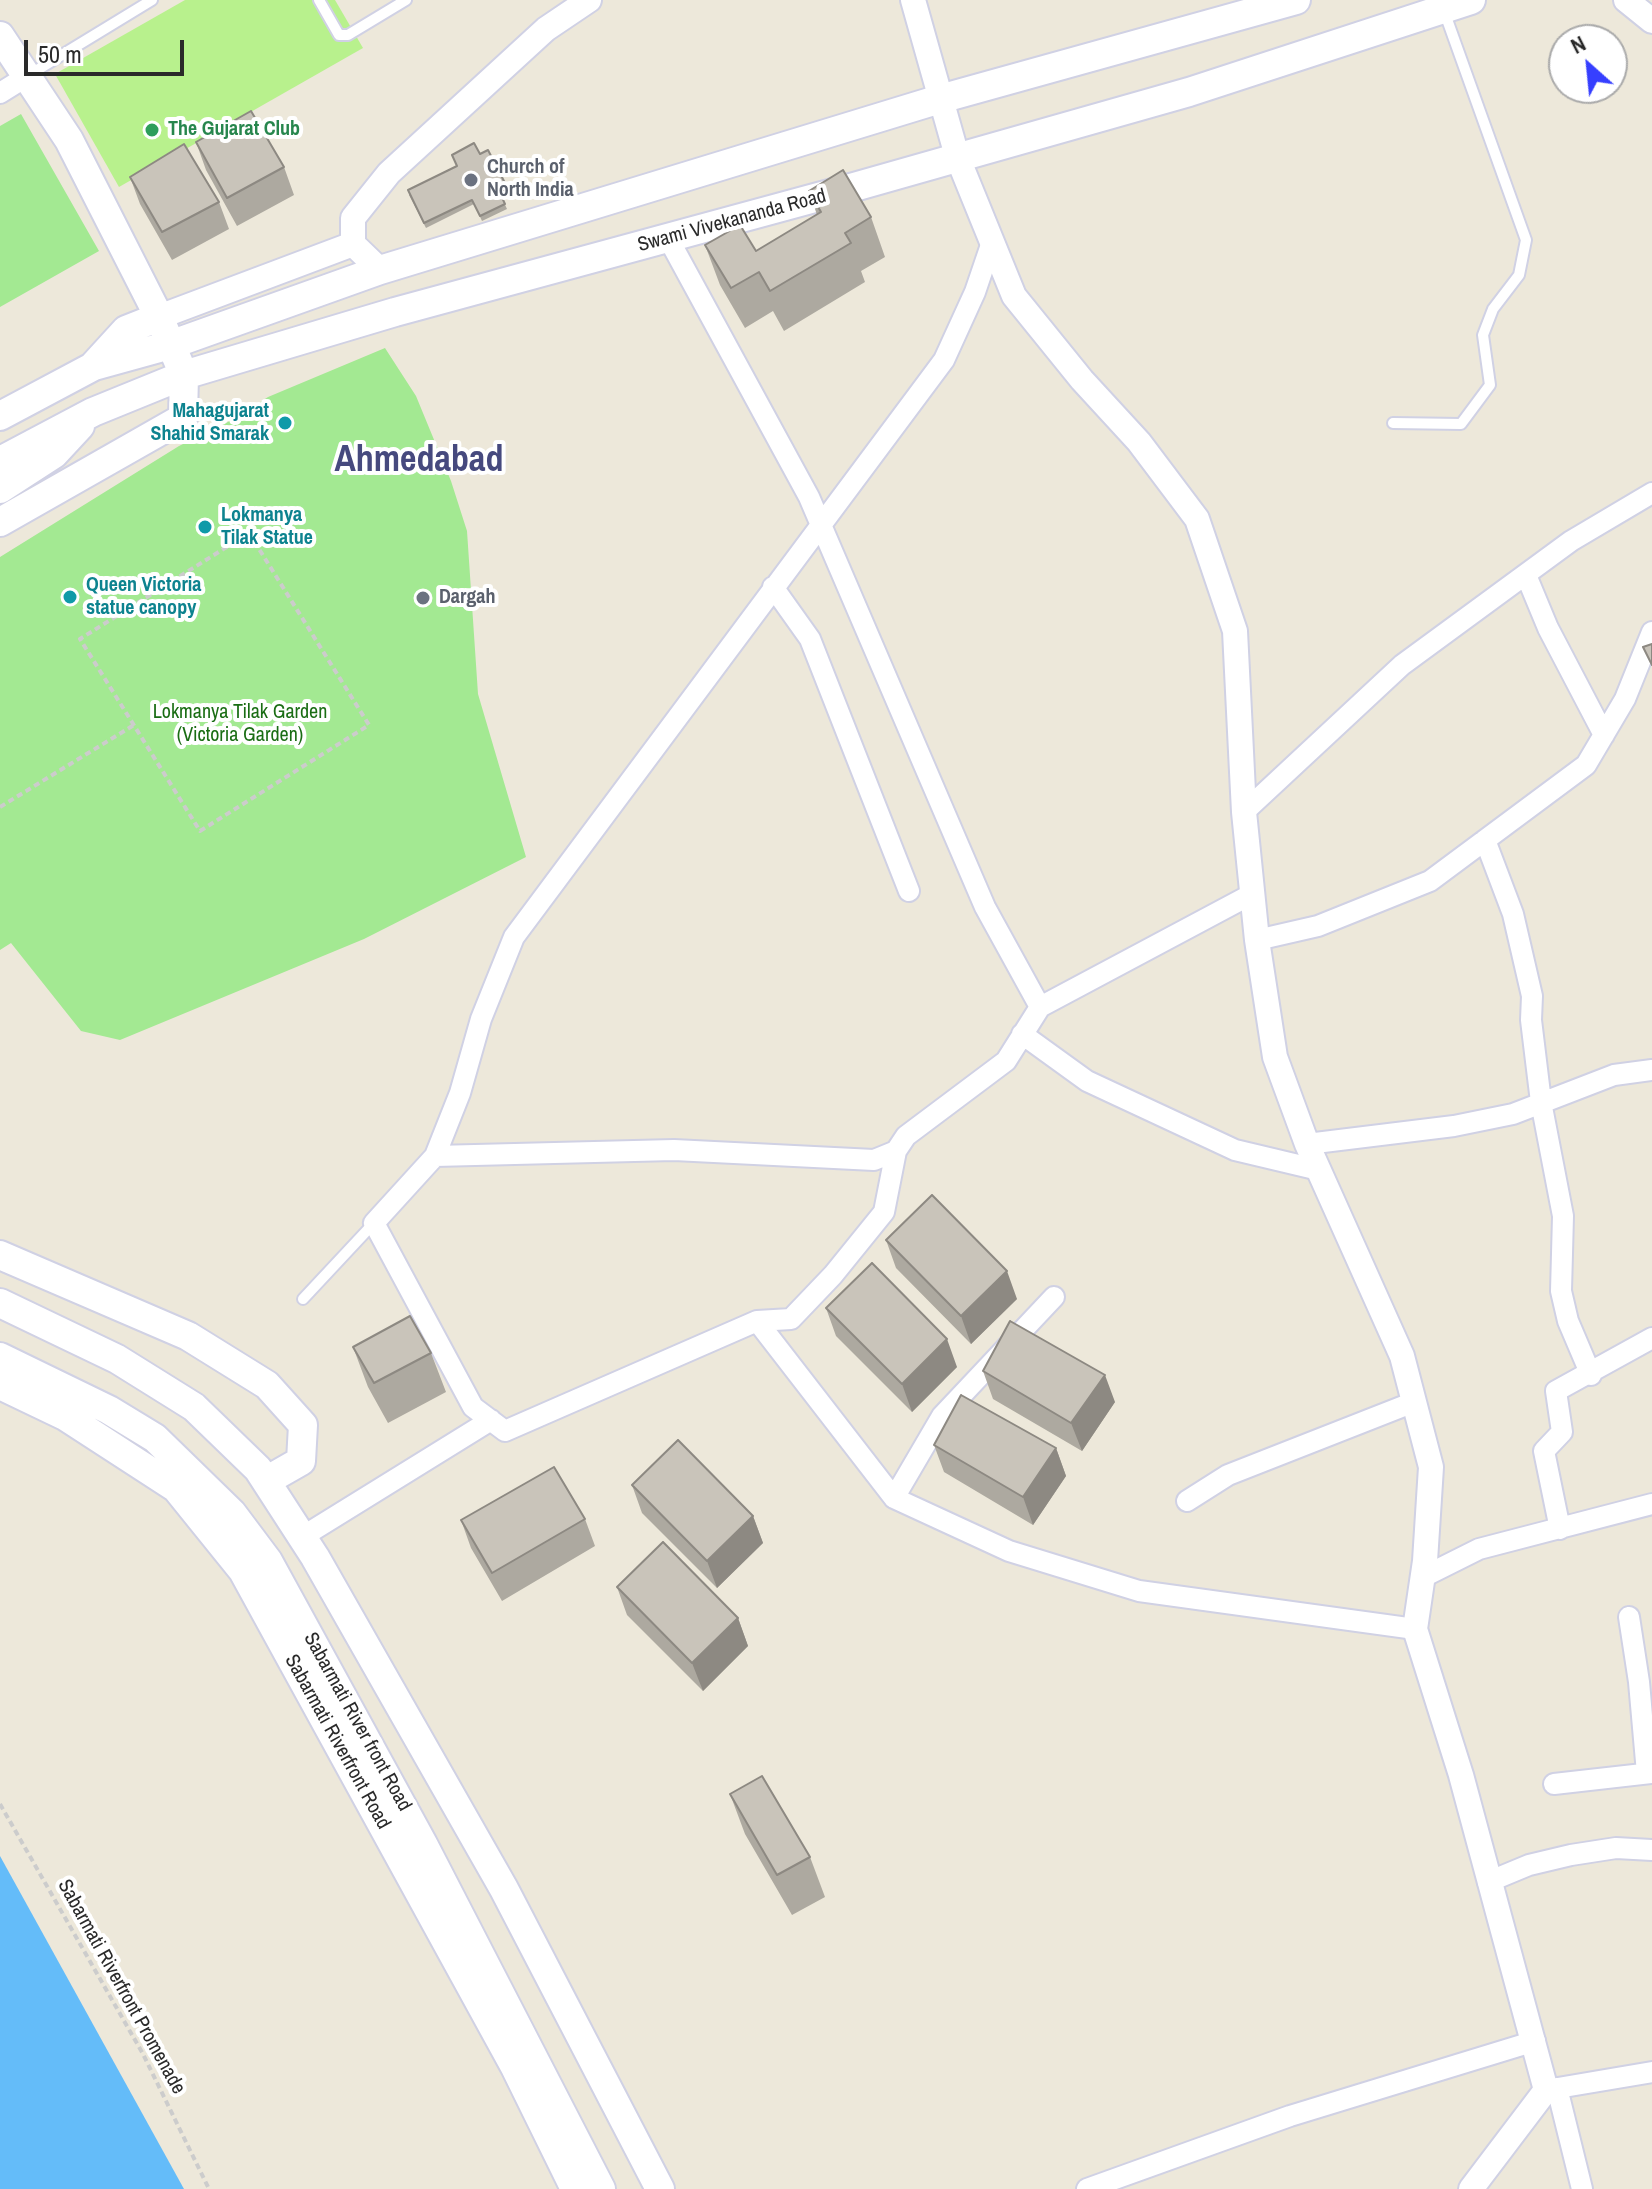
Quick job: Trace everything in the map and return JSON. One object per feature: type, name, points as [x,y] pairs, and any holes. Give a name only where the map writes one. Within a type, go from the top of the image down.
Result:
[{"type":"main road","points":[[0,416],[94,366],[170,345],[380,270],[940,99],[1263,5],[1296,0]]},
{"type":"main road","name":"Swami Vivekananda Road","points":[[0,461],[93,412],[184,375],[395,312],[1189,92],[1471,0]]},
{"type":"main road","points":[[0,36],[29,75],[69,140],[159,317],[184,375],[183,418],[0,522]]},
{"type":"main road","points":[[94,366],[126,330],[159,317]]},
{"type":"main road","points":[[0,489],[54,454],[93,412]]},
{"type":"main road","points":[[0,1255],[188,1336],[267,1385],[303,1425],[301,1461],[266,1481]]},
{"type":"main road","points":[[0,1303],[117,1359],[194,1407],[258,1469],[302,1537],[504,1889],[660,2189]]},
{"type":"main road","name":"Sabarmati River front Road","points":[[0,1357],[109,1410],[155,1438],[232,1513],[268,1561],[430,1858],[601,2189]]},
{"type":"main road","name":"Sabarmati Riverfront Road","points":[[0,1385],[65,1416],[176,1488],[243,1571],[507,2054],[575,2189]]},
{"type":"street","points":[[380,270],[353,244],[353,218],[389,173],[546,29],[589,0]]},
{"type":"street","points":[[913,0],[957,156],[1014,296],[1082,380],[1139,442],[1197,519],[1235,631],[1244,812],[1257,940],[1275,1057],[1307,1144],[1402,1356],[1431,1467],[1423,1577],[1415,1629],[1461,1775],[1488,1882],[1535,2041],[1582,2189]]},
{"type":"street","points":[[1626,0],[1652,21]]},
{"type":"street","points":[[0,93],[29,75]]},
{"type":"street","points":[[668,238],[822,524],[985,907],[1040,1007]]},
{"type":"street","points":[[992,242],[975,292],[944,360],[514,937],[481,1019],[460,1093],[435,1156],[374,1223],[473,1407],[505,1431],[757,1321],[791,1319],[833,1275],[884,1212],[896,1151],[906,1136],[1006,1061],[1040,1007],[1252,894]]},
{"type":"street","points":[[159,317],[353,244]]},
{"type":"street","points":[[1244,812],[1402,665],[1571,541],[1652,493]]},
{"type":"street","points":[[1526,575],[1548,628],[1604,735]]},
{"type":"street","points":[[773,587],[810,639],[909,891]]},
{"type":"street","points":[[1257,940],[1318,926],[1430,881],[1586,765],[1625,699],[1652,632]]},
{"type":"street","points":[[1485,840],[1513,914],[1532,996],[1541,1102],[1563,1216],[1561,1291],[1568,1321],[1591,1375]]},
{"type":"street","points":[[1022,1034],[1087,1081],[1235,1150],[1319,1170]]},
{"type":"street","points":[[1307,1144],[1454,1126],[1513,1114],[1614,1075],[1652,1070]]},
{"type":"street","points":[[435,1156],[674,1150],[874,1160],[896,1151]]},
{"type":"street","points":[[894,1498],[942,1416],[1054,1297]]},
{"type":"street","points":[[757,1321],[894,1498],[1009,1551],[1139,1591],[1415,1629]]},
{"type":"street","points":[[1560,1529],[1544,1451],[1562,1432],[1556,1391],[1591,1375],[1652,1338]]},
{"type":"street","points":[[1187,1501],[1228,1475],[1414,1402]]},
{"type":"street","points":[[302,1537],[491,1420]]},
{"type":"street","points":[[1423,1577],[1479,1549],[1652,1504]]},
{"type":"street","points":[[1554,1784],[1650,1773],[1646,1681],[1629,1617]]},
{"type":"street","points":[[1488,1882],[1529,1865],[1571,1855],[1616,1848],[1652,1850]]},
{"type":"street","points":[[1087,2189],[1290,2116],[1535,2041]]},
{"type":"street","points":[[1471,2189],[1551,2089],[1652,2072]]},
{"type":"lane","points":[[29,75],[152,0]]},
{"type":"lane","points":[[319,0],[339,35],[348,35],[406,0]]},
{"type":"lane","points":[[1393,423],[1461,424],[1490,385],[1483,335],[1493,309],[1519,275],[1526,240],[1443,9]]},
{"type":"lane","points":[[303,1299],[374,1223]]},
{"type":"path","points":[[249,533],[369,725],[200,831],[134,725],[80,639],[249,533]]},
{"type":"path","points":[[0,807],[134,725]]},
{"type":"path","name":"Sabarmati Riverfront Promenade","points":[[0,1804],[143,2054],[209,2189]]},
{"type":"green space","name":"The Gujarat Club","points":[[185,0],[335,0],[363,48],[119,187],[55,74]]},
{"type":"green space","points":[[21,114],[99,251],[0,307],[0,126]]},
{"type":"green space","name":"Lokmanya Tilak Garden (Victoria Garden)","points":[[385,348],[416,396],[451,481],[467,531],[478,694],[526,857],[364,939],[120,1040],[81,1031],[11,943],[0,950],[0,557],[179,446],[236,418],[268,397]]},
{"type":"water","points":[[0,1856],[184,2189],[0,2189]]},
{"type":"building","points":[[251,111],[284,167],[227,198],[196,142]]},
{"type":"building","name":"Church of North India","points":[[474,143],[480,154],[488,150],[506,185],[498,189],[505,204],[480,216],[472,200],[424,223],[408,190],[457,166],[452,155]]},
{"type":"building","points":[[184,144],[219,202],[162,232],[130,177]]},
{"type":"building","points":[[843,170],[871,217],[845,233],[851,243],[770,291],[759,272],[731,288],[705,245],[740,225],[756,251],[821,212],[809,191]]},
{"type":"building","points":[[1652,644],[1652,665],[1643,647]]},
{"type":"building","points":[[932,1195],[1007,1271],[961,1316],[886,1240]]},
{"type":"building","points":[[872,1263],[947,1339],[902,1384],[826,1308]]},
{"type":"building","points":[[410,1316],[431,1353],[374,1383],[353,1347]]},
{"type":"building","points":[[1010,1321],[1105,1375],[1071,1423],[983,1371]]},
{"type":"building","points":[[961,1395],[1056,1448],[1023,1497],[934,1445]]},
{"type":"building","points":[[678,1440],[753,1516],[707,1561],[632,1485]]},
{"type":"building","points":[[554,1467],[585,1519],[492,1573],[461,1520]]},
{"type":"building","points":[[663,1542],[738,1618],[692,1663],[617,1587]]},
{"type":"building","points":[[762,1776],[810,1857],[777,1875],[730,1794]]},
{"type":"place","name":"The Gujarat Club","points":[[152,130]]},
{"type":"place","name":"Church of North India","points":[[471,180]]},
{"type":"place","name":"Mahagujarat Shahid Smarak","points":[[285,423]]},
{"type":"place","name":"Lokmanya Tilak Statue","points":[[205,527]]},
{"type":"place","name":"Queen Victoria statue canopy","points":[[70,597]]},
{"type":"place","name":"Dargah","points":[[423,598]]},
{"type":"district","name":"Ahmedabad","points":[[419,461]]}]
